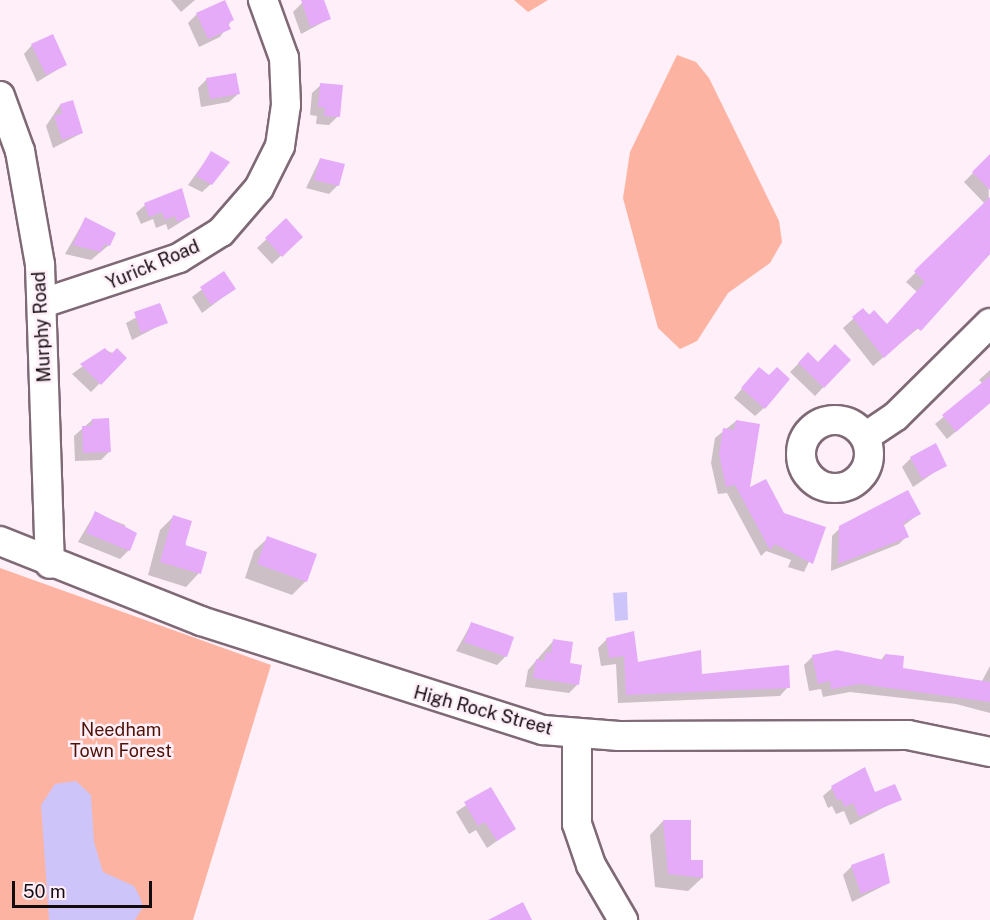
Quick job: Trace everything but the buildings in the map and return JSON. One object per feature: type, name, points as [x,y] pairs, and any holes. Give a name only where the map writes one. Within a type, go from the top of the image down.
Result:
[{"type":"street","name":"Yurick Road","points":[[43,303],[179,258],[221,232],[259,188],[280,146],[286,105],[284,58],[263,0]]},
{"type":"street","name":"Murphy Road","points":[[0,96],[29,189],[43,303],[50,564]]},
{"type":"street","points":[[865,437],[896,416],[990,323]]},
{"type":"street","name":"High Rock Street","points":[[0,541],[50,564],[322,662],[543,730],[577,733],[908,735],[990,752]]},
{"type":"street","points":[[577,733],[577,824],[591,865],[623,920]]},
{"type":"green space","points":[[514,0],[548,0],[528,12]]},
{"type":"green space","points":[[677,55],[696,62],[709,78],[779,221],[782,242],[770,263],[728,293],[697,341],[680,349],[658,328],[623,198],[630,152]]},
{"type":"green space","name":"Needham Town Forest","points":[[0,568],[271,665],[193,920],[0,920]]},
{"type":"shaded area","points":[[627,592],[628,620],[615,621],[613,593]]},
{"type":"shaded area","points":[[76,781],[91,795],[94,842],[103,872],[134,886],[140,897],[143,907],[135,920],[49,920],[41,805],[55,784]]}]
